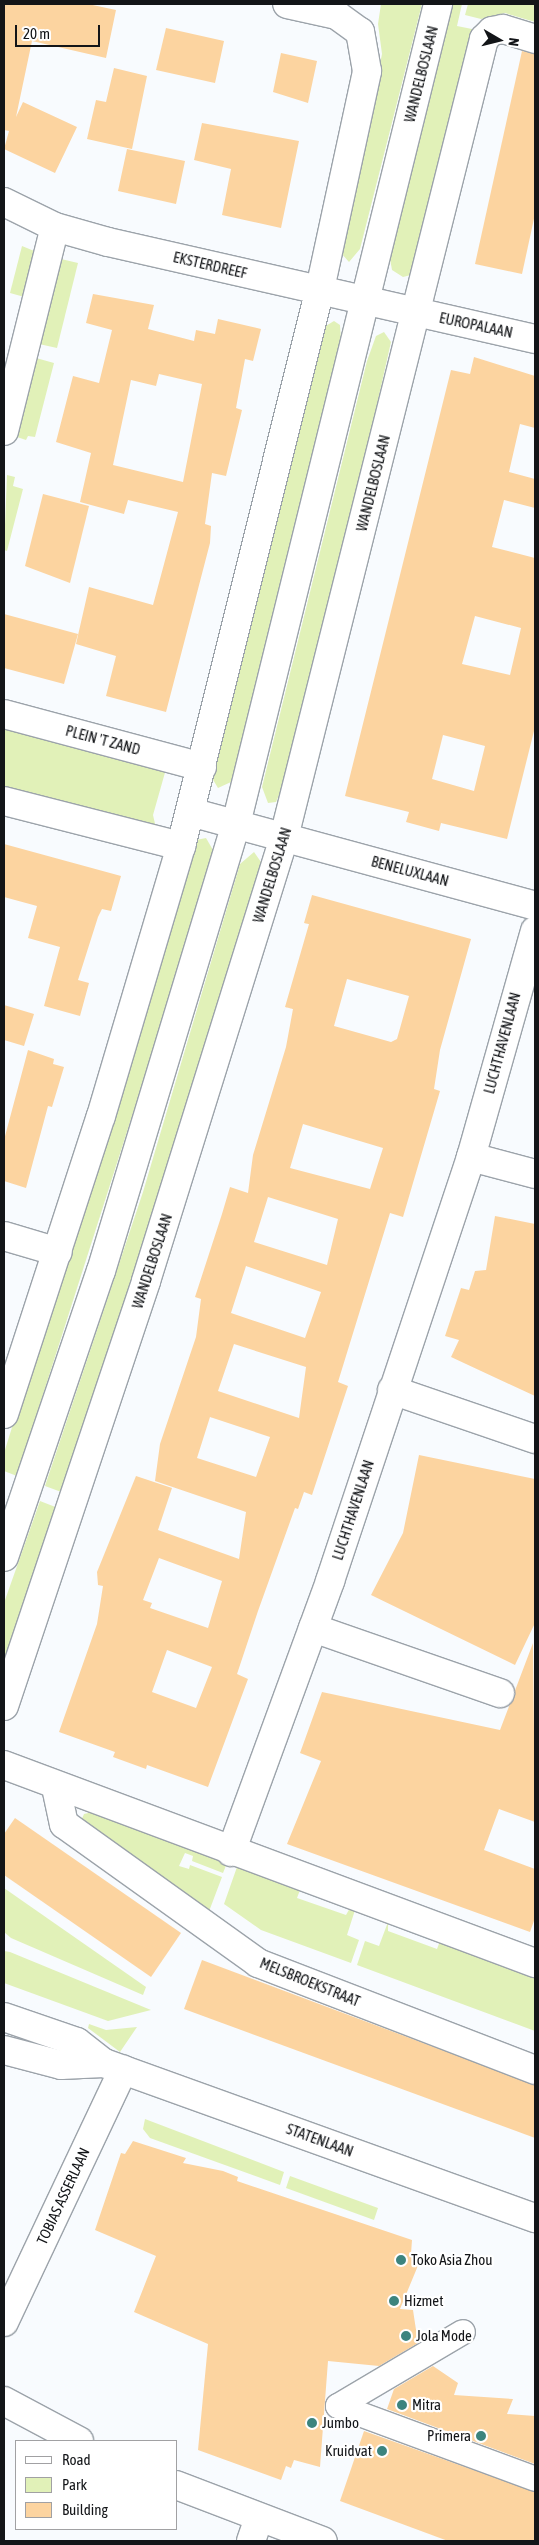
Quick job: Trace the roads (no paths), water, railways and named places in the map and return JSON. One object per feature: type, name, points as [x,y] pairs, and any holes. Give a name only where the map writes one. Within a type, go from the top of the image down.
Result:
[{"type":"street","points":[[4,1414],[58,1252],[181,846],[320,290],[367,71],[360,32],[337,15],[287,4]]},
{"type":"street","name":"WANDELBOSLAAN","points":[[4,1557],[9,1524],[102,1271],[236,824],[438,4]]},
{"type":"street","name":"WANDELBOSLAAN","points":[[4,1706],[146,1280],[284,837],[484,39],[492,31],[503,29],[535,39]]},
{"type":"street","name":"EKSTERDREEF","points":[[4,202],[55,227],[366,300]]},
{"type":"street","points":[[4,431],[55,227]]},
{"type":"street","points":[[366,300],[416,312]]},
{"type":"street","name":"EUROPALAAN","points":[[416,312],[535,338]]},
{"type":"street","name":"PLEIN 'T ZAND","points":[[4,714],[202,767]]},
{"type":"street","points":[[4,801],[181,846]]},
{"type":"street","name":"BENELUXLAAN","points":[[190,812],[535,906]]},
{"type":"street","name":"LUCHTHAVENLAAN","points":[[231,1852],[313,1628],[471,1157],[535,931]]},
{"type":"street","points":[[471,1157],[535,1174]]},
{"type":"street","points":[[4,1236],[58,1252]]},
{"type":"street","points":[[392,1390],[535,1438]]},
{"type":"street","points":[[313,1628],[500,1694]]},
{"type":"street","points":[[4,1765],[56,1787],[535,1963]]},
{"type":"street","name":"MELSBROEKSTRAAT","points":[[56,1787],[64,1824],[258,1963],[535,2070]]},
{"type":"street","name":"STATENLAAN","points":[[4,2017],[77,2042],[114,2067],[535,2218]]},
{"type":"street","name":"STATENLAAN","points":[[4,2050],[62,2065],[114,2067]]},
{"type":"street","name":"TOBIAS ASSERLAAN","points":[[4,2322],[114,2067]]},
{"type":"street","points":[[463,2332],[338,2406],[535,2479]]},
{"type":"street","points":[[4,2401],[77,2440]]},
{"type":"street","points":[[178,2486],[255,2529],[323,2541]]},
{"type":"place","name":"Toko Asia Zhou","points":[[401,2260]]},
{"type":"place","name":"Hizmet","points":[[394,2301]]},
{"type":"place","name":"Jola Mode","points":[[406,2336]]},
{"type":"place","name":"Mitra","points":[[402,2405]]},
{"type":"place","name":"Jumbo","points":[[312,2423]]},
{"type":"place","name":"Primera","points":[[481,2436]]},
{"type":"place","name":"Kruidvat","points":[[382,2451]]}]
